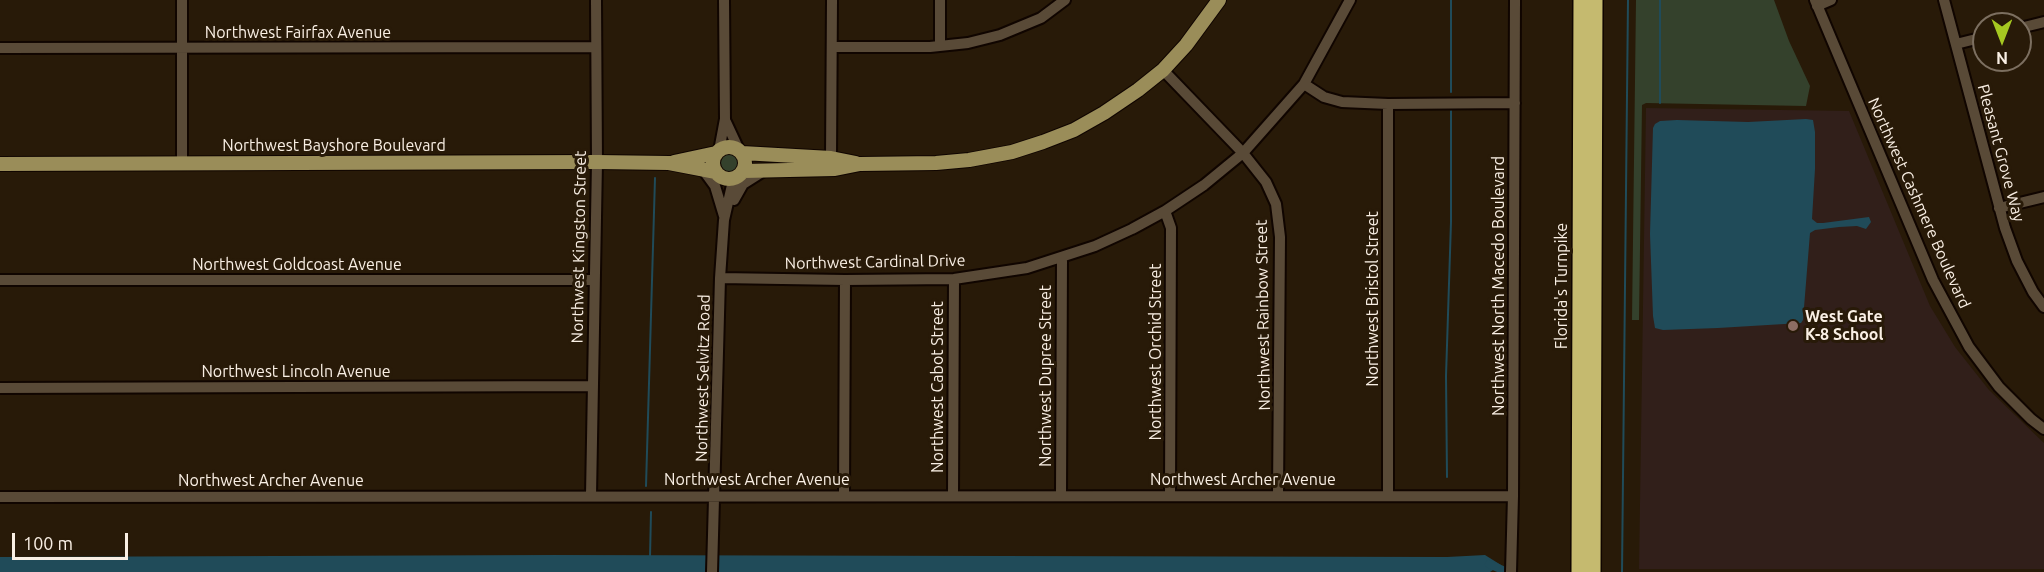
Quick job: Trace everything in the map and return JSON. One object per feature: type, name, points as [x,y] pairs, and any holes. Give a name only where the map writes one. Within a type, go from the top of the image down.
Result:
[{"type":"highway","name":"Florida's Turnpike","points":[[1579,572],[1581,0]]},
{"type":"highway","name":"Florida's Turnpike","points":[[1593,572],[1595,0]]},
{"type":"main road","points":[[860,164],[831,158],[741,152],[731,147],[718,152],[713,172],[730,179],[741,173],[835,169],[860,164],[936,163],[1012,152],[1074,130],[1113,107],[1162,70],[1186,45],[1219,0]]},
{"type":"main road","name":"Northwest Bayshore Boulevard","points":[[669,163],[718,152]]},
{"type":"main road","points":[[741,152],[746,161],[741,173]]},
{"type":"main road","name":"Northwest Bayshore Boulevard","points":[[0,164],[597,162],[669,163],[713,172]]},
{"type":"street","points":[[182,0],[182,163]]},
{"type":"street","name":"Northwest Kingston Street","points":[[591,495],[591,386],[597,162],[596,0]]},
{"type":"street","points":[[718,152],[725,119],[724,0]]},
{"type":"street","points":[[831,158],[832,0]]},
{"type":"street","points":[[940,0],[940,46]]},
{"type":"street","points":[[832,47],[968,44],[1041,18],[1065,0]]},
{"type":"street","name":"Northwest Cardinal Drive","points":[[720,278],[954,279],[1027,268],[1062,258],[1132,229],[1165,211],[1204,185],[1243,153],[1304,84],[1350,0]]},
{"type":"street","name":"Northwest North Macedo Boulevard","points":[[1511,572],[1515,0]]},
{"type":"street","points":[[1816,3],[1831,0]]},
{"type":"street","name":"Pleasant Grove Way","points":[[1944,0],[1999,208],[2016,261],[2044,307]]},
{"type":"street","name":"Northwest Cashmere Boulevard","points":[[1816,3],[1933,280],[1969,347],[1999,387],[2031,420],[2044,429]]},
{"type":"street","points":[[1956,44],[1972,40]]},
{"type":"street","name":"Northwest Fairfax Avenue","points":[[0,48],[596,47]]},
{"type":"street","name":"Northwest Rainbow Street","points":[[1162,70],[1243,153],[1266,182],[1276,204],[1280,237],[1278,495]]},
{"type":"street","points":[[1304,84],[1324,97],[1342,102],[1515,103]]},
{"type":"street","name":"Northwest Bristol Street","points":[[1388,104],[1388,495]]},
{"type":"street","points":[[725,119],[741,152]]},
{"type":"street","points":[[724,217],[743,184],[764,171]]},
{"type":"street","name":"Northwest Selvitz Road","points":[[713,172],[724,217]]},
{"type":"street","name":"Northwest Selvitz Road","points":[[712,572],[720,278],[724,217],[732,185],[741,173]]},
{"type":"street","points":[[1999,208],[2044,196]]},
{"type":"street","name":"Northwest Orchid Street","points":[[1165,211],[1171,228],[1170,495]]},
{"type":"street","name":"Northwest Dupree Street","points":[[1061,495],[1062,258]]},
{"type":"street","name":"Northwest Cabot Street","points":[[953,495],[954,279]]},
{"type":"street","name":"Northwest Goldcoast Avenue","points":[[0,280],[594,280]]},
{"type":"street","points":[[844,495],[845,280]]},
{"type":"street","name":"Northwest Lincoln Avenue","points":[[0,388],[591,386]]},
{"type":"street","name":"Northwest Archer Avenue","points":[[0,497],[1513,495]]},
{"type":"shaded area","name":"West Gate K-8 School","points":[[1646,108],[1849,111],[1930,306],[1955,347],[1989,390],[2044,443],[2044,569],[1639,569]]},
{"type":"green space","points":[[1636,0],[1774,0],[1789,41],[1810,86],[1806,106],[1646,103],[1642,105],[1639,320],[1632,320]]},
{"type":"green space","points":[[726,154],[734,154],[739,159],[737,170],[726,172],[721,167],[721,159]]},
{"type":"water","points":[[1677,120],[1748,122],[1813,120],[1815,132],[1812,219],[1817,223],[1823,223],[1869,217],[1871,222],[1866,229],[1857,226],[1839,227],[1815,230],[1810,233],[1801,323],[1663,330],[1655,328],[1650,234],[1653,128],[1655,124],[1660,121]]},
{"type":"water","points":[[554,555],[1447,557],[1485,555],[1501,565],[1490,572],[0,572],[0,557]]},
{"type":"waterway","points":[[1451,0],[1451,92]]},
{"type":"waterway","points":[[1622,572],[1628,0]]},
{"type":"waterway","points":[[1660,0],[1660,103]]},
{"type":"waterway","points":[[1447,477],[1446,376],[1451,222],[1451,111]]},
{"type":"waterway","points":[[646,486],[655,178]]},
{"type":"waterway","points":[[650,557],[651,512]]},
{"type":"waterway","points":[[1489,564],[1507,572]]},
{"type":"place","name":"West Gate K-8 School","points":[[1793,326]]}]
